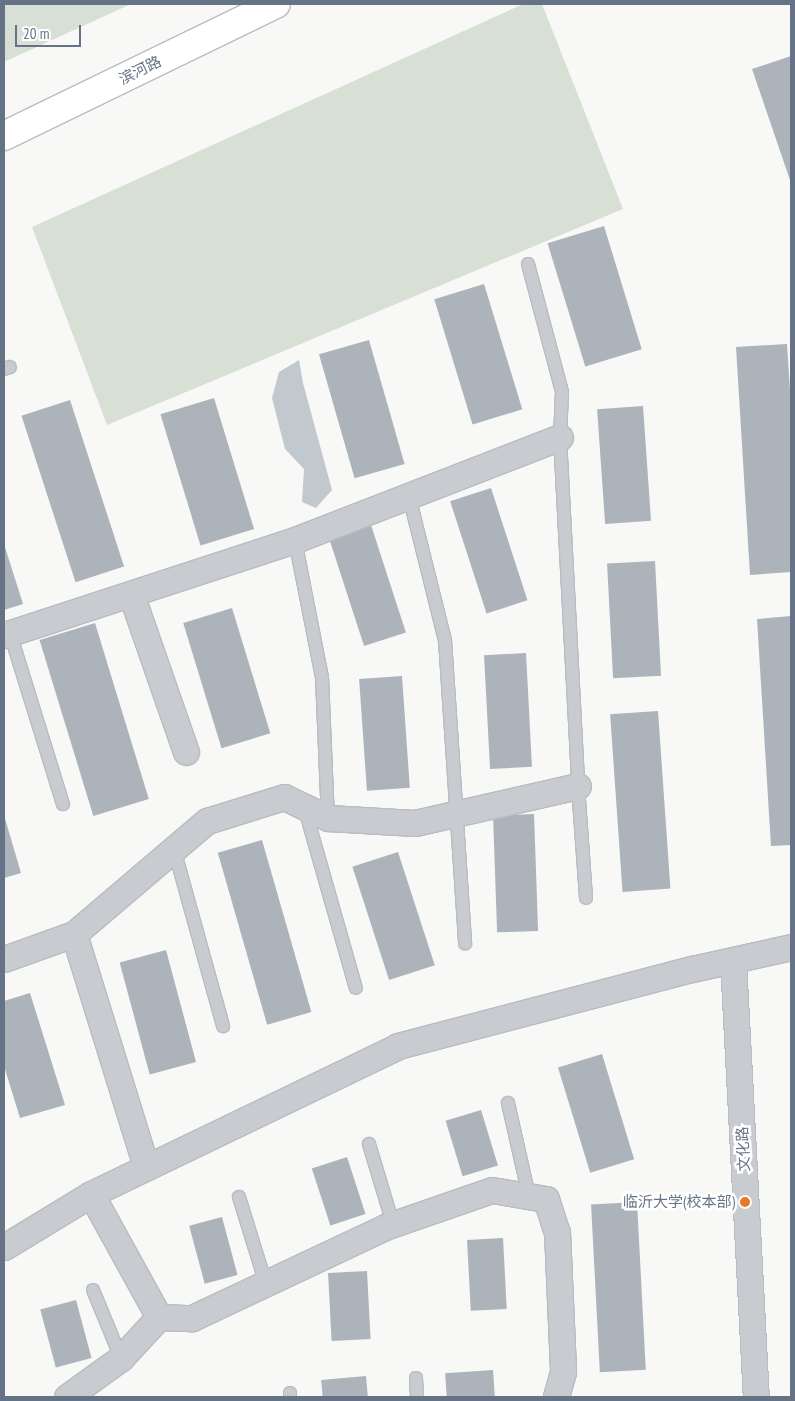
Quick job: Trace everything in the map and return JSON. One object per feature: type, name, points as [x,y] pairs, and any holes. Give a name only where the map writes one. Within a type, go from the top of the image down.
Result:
[{"type":"main road","name":"滨河路","points":[[4,119],[243,4]]},
{"type":"main road","name":"滨河路","points":[[4,136],[276,4]]},
{"type":"street","points":[[7,634],[295,540],[560,437]]},
{"type":"street","points":[[131,594],[186,752]]},
{"type":"street","points":[[4,959],[74,934],[207,821],[284,797],[328,818],[415,823],[578,786]]},
{"type":"street","points":[[74,934],[146,1167]]},
{"type":"street","points":[[4,1247],[91,1194],[398,1046],[692,969],[791,947]]},
{"type":"street","name":"文化路","points":[[732,961],[756,1397]]},
{"type":"street","points":[[67,1397],[121,1358],[159,1317],[192,1318],[393,1224],[492,1190],[546,1199],[557,1232],[563,1372],[556,1397]]},
{"type":"street","points":[[91,1194],[159,1317]]},
{"type":"lane","points":[[528,264],[562,392],[560,437],[578,786],[586,898]]},
{"type":"lane","points":[[408,496],[445,640],[464,943]]},
{"type":"lane","points":[[295,540],[322,677],[328,818]]},
{"type":"lane","points":[[7,634],[63,804]]},
{"type":"lane","points":[[304,806],[356,988]]},
{"type":"lane","points":[[174,849],[223,1026]]},
{"type":"lane","points":[[508,1103],[529,1196]]},
{"type":"lane","points":[[369,1144],[393,1224]]},
{"type":"lane","points":[[239,1197],[266,1284]]},
{"type":"lane","points":[[93,1290],[121,1358]]},
{"type":"lane","points":[[416,1378],[417,1397]]},
{"type":"shaded area","points":[[4,4],[131,4],[4,62]]},
{"type":"shaded area","points":[[523,4],[542,4],[623,209],[107,425],[32,227]]},
{"type":"shaded area","points":[[299,360],[303,383],[332,490],[316,508],[302,502],[304,469],[285,449],[272,398],[279,372]]},
{"type":"building","points":[[791,56],[791,183],[752,69]]},
{"type":"building","points":[[604,226],[642,349],[585,367],[548,243]]},
{"type":"building","points":[[484,284],[522,409],[473,424],[434,299]]},
{"type":"building","points":[[369,340],[405,464],[355,478],[319,354]]},
{"type":"building","points":[[787,344],[791,405],[791,572],[750,575],[736,347]]},
{"type":"building","points":[[214,398],[254,529],[201,545],[160,414]]},
{"type":"building","points":[[70,400],[124,566],[76,582],[21,416]]},
{"type":"building","points":[[643,406],[651,521],[605,524],[597,409]]},
{"type":"building","points":[[491,488],[527,600],[487,614],[450,501]]},
{"type":"building","points":[[371,525],[406,632],[364,646],[329,539]]},
{"type":"building","points":[[4,544],[23,604],[4,610]]},
{"type":"building","points":[[655,561],[661,676],[613,678],[607,564]]},
{"type":"building","points":[[232,608],[270,733],[222,748],[183,623]]},
{"type":"building","points":[[791,616],[791,845],[771,846],[757,619]]},
{"type":"building","points":[[95,623],[149,799],[93,816],[40,640]]},
{"type":"building","points":[[526,653],[532,767],[490,769],[484,655]]},
{"type":"building","points":[[402,676],[410,788],[367,791],[359,679]]},
{"type":"building","points":[[658,711],[670,889],[623,892],[610,714]]},
{"type":"building","points":[[534,814],[538,931],[497,932],[493,815]]},
{"type":"building","points":[[4,815],[21,873],[4,878]]},
{"type":"building","points":[[262,840],[311,1012],[267,1025],[218,853]]},
{"type":"building","points":[[398,852],[435,965],[389,980],[352,867]]},
{"type":"building","points":[[166,950],[196,1062],[150,1074],[120,962]]},
{"type":"building","points":[[30,993],[65,1105],[20,1118],[4,1066],[4,1001]]},
{"type":"building","points":[[602,1054],[634,1159],[590,1173],[558,1067]]},
{"type":"building","points":[[481,1110],[498,1165],[463,1176],[446,1121]]},
{"type":"building","points":[[347,1157],[366,1214],[330,1225],[312,1168]]},
{"type":"building","points":[[637,1202],[646,1370],[600,1372],[591,1204]]},
{"type":"building","points":[[222,1217],[238,1275],[205,1284],[189,1226]]},
{"type":"building","points":[[503,1238],[507,1309],[471,1311],[467,1240]]},
{"type":"building","points":[[367,1271],[371,1339],[332,1341],[328,1273]]},
{"type":"building","points":[[76,1300],[92,1358],[56,1368],[40,1310]]},
{"type":"building","points":[[493,1370],[495,1397],[447,1397],[445,1373]]},
{"type":"building","points":[[366,1376],[368,1397],[323,1397],[321,1380]]},
{"type":"place","name":"临沂大学(校本部)","points":[[745,1202]]}]
